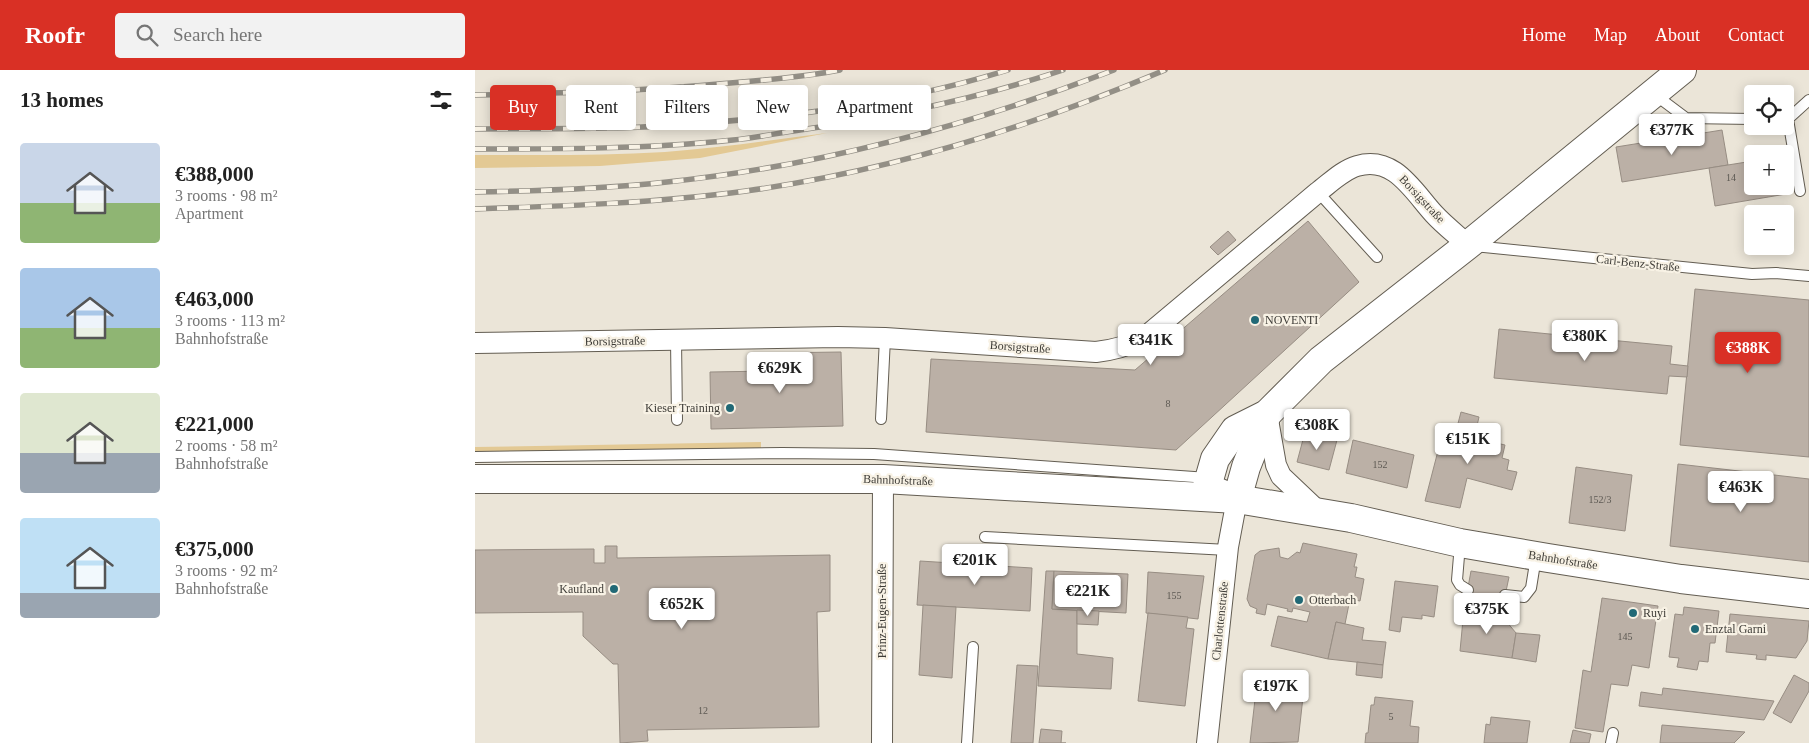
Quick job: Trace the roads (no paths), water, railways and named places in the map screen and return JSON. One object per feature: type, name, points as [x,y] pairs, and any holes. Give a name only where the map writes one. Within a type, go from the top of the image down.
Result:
[{"type":"street","points":[[1206,487],[1215,459],[1235,430],[1267,414],[1321,360],[1468,245],[1680,71]]},
{"type":"street","name":"Borsigstraße","points":[[475,344],[676,339],[885,338],[1096,352],[1113,350],[1128,346],[1144,338],[1346,171],[1357,166],[1370,164],[1385,166],[1400,175],[1435,215],[1468,245]]},
{"type":"street","points":[[1241,497],[1267,414]]},
{"type":"street","name":"Bahnhofstraße","points":[[1267,414],[1276,466],[1281,476],[1319,512]]},
{"type":"street","name":"Bahnhofstraße","points":[[475,479],[883,478],[1206,487],[1241,497],[1460,543],[1681,579],[1809,594]]},
{"type":"street","name":"Prinz-Eugen-Straße","points":[[882,743],[883,478]]},
{"type":"street","name":"Charlottenstraße","points":[[1207,743],[1228,550],[1241,497]]},
{"type":"lane","points":[[1654,93],[1687,118],[1744,119]]},
{"type":"lane","points":[[1794,113],[1809,100]]},
{"type":"lane","points":[[1790,135],[1800,191]]},
{"type":"lane","points":[[1319,192],[1377,257]]},
{"type":"lane","name":"Carl-Benz-Straße","points":[[1468,245],[1752,274],[1776,273],[1809,276]]},
{"type":"lane","points":[[881,419],[885,338]]},
{"type":"lane","points":[[676,339],[677,420]]},
{"type":"lane","points":[[475,457],[782,453],[874,454],[1206,487]]},
{"type":"lane","points":[[985,537],[1228,550]]},
{"type":"lane","points":[[1460,543],[1457,580],[1460,585],[1468,590]]},
{"type":"lane","points":[[1505,595],[1524,597],[1531,588],[1536,556]]},
{"type":"lane","points":[[967,743],[973,647]]},
{"type":"railway","points":[[475,95],[698,86],[813,75],[840,70]]},
{"type":"railway","points":[[475,129],[638,127],[748,119],[836,108],[923,93],[1008,70]]},
{"type":"railway","points":[[475,149],[636,147],[750,138],[933,106],[998,90],[1063,70]]},
{"type":"railway","points":[[475,192],[571,189],[667,182],[781,165],[894,141],[1005,108],[1114,70]]},
{"type":"railway","points":[[475,209],[577,205],[678,198],[746,191],[854,172],[907,159],[1012,128],[1114,91],[1165,70]]},
{"type":"place","name":"NOVENTI","points":[[1255,320]]},
{"type":"place","name":"Kieser Training","points":[[730,408]]},
{"type":"place","name":"Kaufland","points":[[614,589]]},
{"type":"place","name":"Otterbach","points":[[1299,600]]},
{"type":"place","name":"Ruyi","points":[[1633,613]]},
{"type":"place","name":"Enztal Garni","points":[[1695,629]]}]
